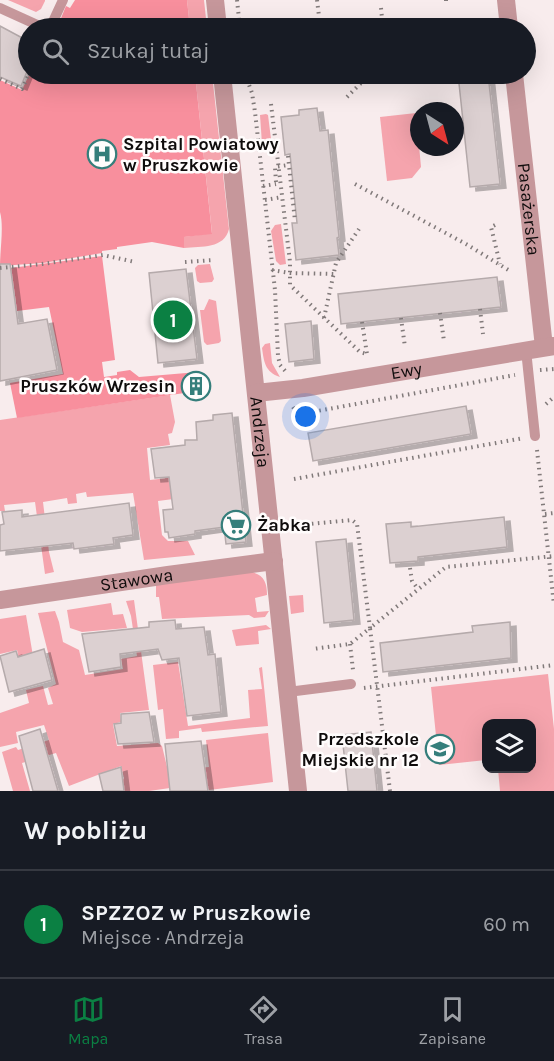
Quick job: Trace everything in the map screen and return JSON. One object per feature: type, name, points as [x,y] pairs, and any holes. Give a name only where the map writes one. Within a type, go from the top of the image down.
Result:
[{"type":"street","points":[[215,0],[217,18]]},
{"type":"street","points":[[506,0],[508,18]]},
{"type":"street","name":"Andrzeja","points":[[223,84],[298,791]]},
{"type":"street","name":"Pasażerska","points":[[515,84],[541,348]]},
{"type":"street","name":"Ewy","points":[[256,393],[303,388],[541,348]]},
{"type":"street","name":"Stawowa","points":[[0,600],[168,574],[274,561]]},
{"type":"lane","points":[[55,18],[63,0]]},
{"type":"lane","points":[[0,8],[22,18]]},
{"type":"lane","points":[[535,436],[541,348]]},
{"type":"lane","points":[[288,692],[353,686]]},
{"type":"path","points":[[237,0],[239,18]]},
{"type":"path","points":[[317,0],[319,16]]},
{"type":"path","points":[[381,8],[382,18]]},
{"type":"path","points":[[0,79],[22,88],[24,84]]},
{"type":"path","points":[[249,84],[253,95],[277,314],[278,360],[289,379]]},
{"type":"path","points":[[347,97],[360,84]]},
{"type":"path","points":[[271,104],[278,183]]},
{"type":"path","points":[[288,156],[294,221]]},
{"type":"path","points":[[288,165],[275,167],[282,198],[290,285],[360,352],[367,354],[362,322]]},
{"type":"path","points":[[263,186],[278,183]]},
{"type":"path","points":[[355,184],[466,244],[510,271]]},
{"type":"path","points":[[264,200],[282,198]]},
{"type":"path","points":[[495,225],[491,226],[500,265]]},
{"type":"path","points":[[324,318],[336,263],[359,228]]},
{"type":"path","points":[[0,268],[103,255],[135,262]]},
{"type":"path","points":[[185,262],[214,260]]},
{"type":"path","points":[[272,270],[290,273],[334,274]]},
{"type":"path","points":[[480,309],[483,334]]},
{"type":"path","points":[[440,313],[444,340]]},
{"type":"path","points":[[401,318],[405,347]]},
{"type":"path","points":[[291,402],[295,411],[301,414],[519,374]]},
{"type":"path","points":[[546,404],[554,397]]},
{"type":"path","points":[[294,479],[535,436],[552,557],[554,604]]},
{"type":"path","points":[[545,514],[554,513]]},
{"type":"path","points":[[281,527],[352,520],[357,524],[390,791]]},
{"type":"path","points":[[313,649],[350,644],[446,567],[552,557]]},
{"type":"path","points":[[410,568],[412,581],[418,590]]},
{"type":"path","points":[[350,644],[353,686],[377,686],[554,665]]},
{"type":"shaded area","points":[[8,0],[45,1],[41,9],[36,12]]},
{"type":"shaded area","points":[[75,0],[187,0],[189,18],[61,18],[66,6],[70,8]]},
{"type":"shaded area","points":[[187,0],[204,0],[206,18],[189,18]]},
{"type":"shaded area","points":[[0,80],[22,90],[25,84],[196,84],[212,234],[184,237],[184,248],[152,242],[43,263],[0,266],[2,231]]},
{"type":"shaded area","points":[[196,84],[213,84],[229,229],[222,240],[217,243],[184,248],[184,237],[212,233]]},
{"type":"shaded area","points":[[266,114],[272,147],[267,148],[262,144],[260,115]]},
{"type":"shaded area","points":[[410,114],[410,156],[420,156],[421,167],[412,178],[387,181],[380,117]]},
{"type":"shaded area","points":[[281,224],[286,264],[280,265],[276,261],[271,231],[275,225]]},
{"type":"shaded area","points":[[102,256],[115,360],[102,362],[104,377],[130,370],[139,377],[200,372],[200,378],[189,380],[191,392],[17,418],[10,383],[63,374],[49,307],[17,311],[11,268]]},
{"type":"shaded area","points":[[210,264],[214,279],[212,282],[200,283],[197,281],[195,268],[198,265]]},
{"type":"shaded area","points":[[209,299],[216,301],[221,341],[207,345],[204,342],[200,310],[204,310]]},
{"type":"shaded area","points":[[270,343],[272,363],[280,377],[268,369],[265,362],[262,348],[265,344]]},
{"type":"shaded area","points":[[170,395],[175,422],[172,433],[168,434],[170,445],[147,448],[150,480],[201,474],[204,495],[158,501],[162,535],[168,541],[188,541],[195,555],[144,560],[133,493],[87,497],[86,492],[76,494],[77,503],[68,504],[67,498],[43,502],[49,552],[54,572],[45,574],[35,502],[4,505],[5,511],[0,511],[0,420]]},
{"type":"shaded area","points":[[250,572],[262,577],[265,583],[267,595],[255,598],[257,612],[269,611],[265,617],[254,618],[249,615],[162,619],[159,597],[156,597],[156,585]]},
{"type":"shaded area","points":[[303,595],[304,612],[291,614],[289,596]]},
{"type":"shaded area","points":[[134,600],[149,710],[120,713],[121,722],[113,724],[117,746],[158,743],[162,746],[168,771],[209,767],[206,740],[268,733],[273,782],[209,790],[208,788],[185,791],[184,786],[149,791],[116,791],[124,778],[121,766],[69,786],[56,753],[22,763],[30,791],[13,791],[2,752],[16,747],[18,750],[49,740],[44,725],[16,732],[18,743],[0,747],[0,713],[29,703],[26,690],[43,686],[48,705],[53,704],[48,688],[56,684],[38,613],[55,611],[63,642],[79,650],[85,675],[123,669],[121,659],[137,656],[131,616],[126,601]]},
{"type":"shaded area","points":[[111,603],[113,615],[123,614],[127,628],[82,632],[70,628],[67,610]]},
{"type":"shaded area","points":[[26,615],[33,656],[19,659],[17,650],[0,654],[0,619]]},
{"type":"shaded area","points":[[266,625],[271,629],[258,631],[259,644],[236,646],[232,630]]},
{"type":"shaded area","points":[[178,662],[188,726],[250,718],[248,690],[262,689],[259,668],[262,667],[268,726],[202,732],[201,728],[179,731],[179,738],[166,739],[163,709],[158,710],[153,665]]},
{"type":"shaded area","points":[[548,674],[554,729],[554,791],[500,791],[498,773],[536,773],[536,719],[482,719],[482,760],[439,765],[431,687]]},
{"type":"building","points":[[0,26],[18,36],[18,84],[22,84],[21,86],[0,77]]},
{"type":"building","points":[[459,84],[489,84],[500,184],[470,187],[464,130],[464,102],[461,102]]},
{"type":"building","points":[[317,108],[320,131],[328,130],[339,255],[296,260],[292,223],[297,223],[290,154],[285,155],[281,117],[299,115],[299,110]]},
{"type":"building","points":[[0,264],[10,264],[18,324],[47,319],[57,370],[0,381]]},
{"type":"building","points":[[186,269],[197,359],[158,363],[149,273]]},
{"type":"building","points":[[497,277],[501,307],[341,324],[338,294]]},
{"type":"building","points":[[311,321],[314,359],[289,362],[285,324]]},
{"type":"building","points":[[466,406],[471,434],[313,461],[308,433]]},
{"type":"building","points":[[232,413],[246,542],[226,544],[224,527],[169,538],[168,532],[165,532],[163,510],[173,509],[169,477],[155,478],[151,449],[185,445],[185,440],[197,440],[196,422],[213,420],[213,415]]},
{"type":"building","points":[[129,503],[133,535],[113,538],[114,544],[74,549],[73,543],[0,551],[0,525],[4,524],[2,512],[22,510],[22,517]]},
{"type":"building","points":[[504,517],[507,547],[418,557],[418,561],[390,563],[386,524],[411,522],[411,527]]},
{"type":"building","points":[[346,539],[354,620],[324,623],[316,542]]},
{"type":"building","points":[[175,620],[176,629],[204,627],[208,655],[215,654],[221,712],[187,716],[179,658],[162,660],[158,649],[120,654],[121,667],[89,672],[82,634],[149,627],[149,622]]},
{"type":"building","points":[[510,622],[511,658],[383,672],[380,643],[473,632],[472,626]]},
{"type":"building","points":[[44,649],[52,680],[9,692],[0,656],[16,651],[18,657]]},
{"type":"building","points":[[149,712],[154,742],[118,744],[114,724],[121,723],[121,714]]},
{"type":"building","points":[[40,729],[58,791],[33,791],[19,736]]},
{"type":"building","points":[[371,732],[377,791],[348,791],[342,735]]},
{"type":"building","points":[[201,741],[208,791],[170,791],[165,744]]},
{"type":"building","points":[[121,767],[124,791],[103,791],[99,774]]},
{"type":"place","name":"Szpital Powiatowy w Pruszkowie","points":[[102,154]]},
{"type":"place","name":"SPZZOZ w Pruszkowie","points":[[173,320]]},
{"type":"place","name":"Pruszków Wrzesin","points":[[196,386]]},
{"type":"place","name":"Żabka","points":[[236,525]]},
{"type":"place","name":"Przedszkole Miejskie nr 12","points":[[440,749]]}]
